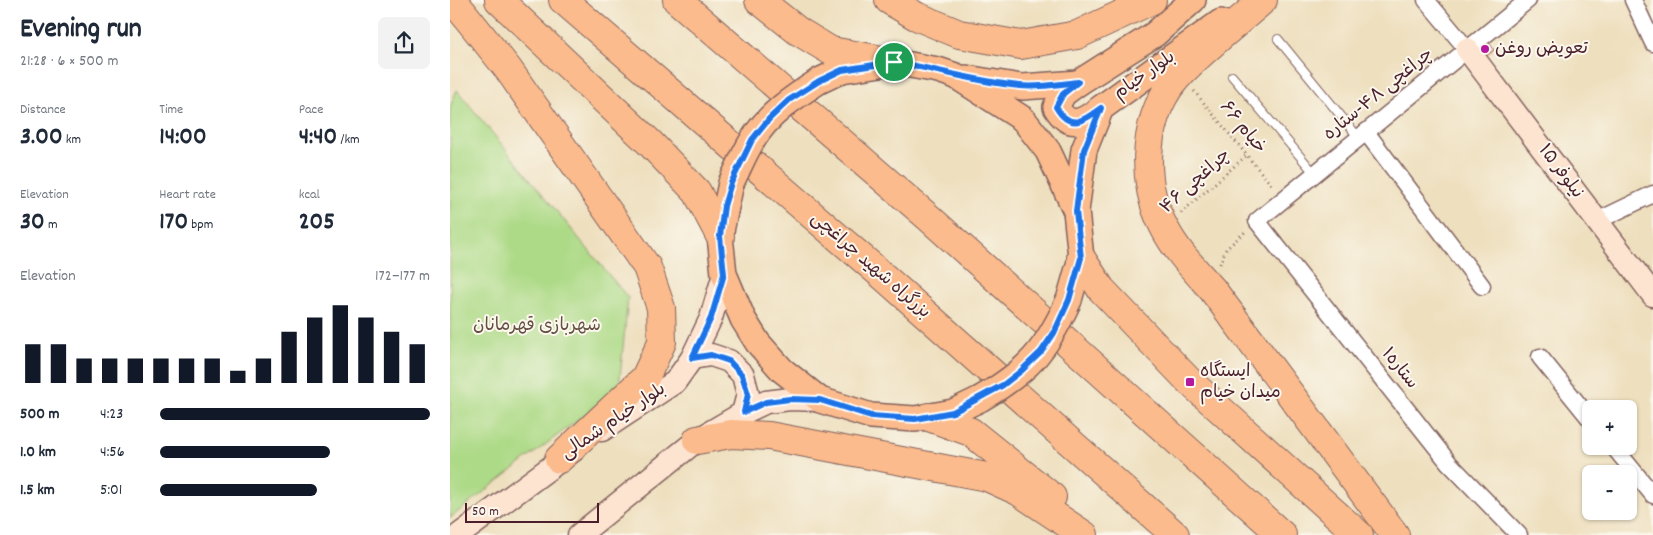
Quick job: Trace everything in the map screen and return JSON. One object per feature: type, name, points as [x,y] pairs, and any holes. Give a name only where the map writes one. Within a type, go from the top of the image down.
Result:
[{"type":"highway","points":[[453,0],[508,69],[647,267],[661,308],[662,342],[645,378],[560,459]]},
{"type":"highway","points":[[499,0],[651,144],[697,192],[720,236]]},
{"type":"highway","name":"بزرگراه شهید چراغچی","points":[[563,0],[884,277],[1175,535]]},
{"type":"highway","points":[[677,0],[928,217],[1282,535]]},
{"type":"highway","points":[[759,0],[798,31],[831,51],[894,62]]},
{"type":"highway","points":[[889,0],[916,16],[959,34],[1021,46],[1077,35],[1152,0]]},
{"type":"highway","points":[[1263,0],[1180,74],[1162,99],[1150,129],[1148,158],[1152,198],[1164,228],[1179,252],[1212,289],[1395,535]]},
{"type":"highway","points":[[1081,258],[1101,290],[1190,382],[1359,535]]},
{"type":"highway","points":[[930,417],[971,432],[1098,535]]},
{"type":"highway","points":[[698,440],[731,434],[769,436],[987,476],[1018,491],[1084,535]]},
{"type":"main road","name":"بلوار خیام","points":[[956,76],[1022,87],[1078,82],[1155,34],[1193,0]]},
{"type":"main road","name":"بلوار خیام","points":[[1076,211],[1084,150],[1101,108],[1252,0]]},
{"type":"main road","name":"نیلوفر ۱۵","points":[[1467,49],[1653,294]]},
{"type":"main road","points":[[579,535],[698,440],[744,412],[766,402],[790,399],[820,400],[871,416],[915,419],[930,417],[953,412],[980,399],[1003,385],[1041,352],[1054,333],[1069,300],[1081,258],[1076,211],[1048,150],[1023,119],[956,76],[938,70],[894,62],[842,70],[819,81],[789,100],[769,119],[752,140],[731,183],[720,236],[724,274],[743,319],[758,343],[782,370],[820,400]]},
{"type":"main road","points":[[1078,82],[1063,94],[1056,107],[1061,114],[1068,120],[1076,122],[1085,120],[1101,108]]},
{"type":"main road","name":"بلوار خیام شمالی","points":[[459,535],[560,459],[675,382],[692,358],[711,318],[724,274]]},
{"type":"main road","points":[[692,358],[711,355],[729,361],[742,375],[748,394],[744,412]]},
{"type":"street","points":[[1426,0],[1467,49]]},
{"type":"street","name":"چراغچی ۴۸-ستاره","points":[[1257,221],[1528,0]]},
{"type":"street","points":[[1633,0],[1653,43]]},
{"type":"street","points":[[1362,135],[1482,286]]},
{"type":"street","points":[[1597,221],[1653,194]]},
{"type":"street","name":"ستاره۱","points":[[1257,221],[1449,463],[1519,535]]},
{"type":"street","points":[[1540,357],[1582,409]]},
{"type":"street","points":[[1620,455],[1653,495]]},
{"type":"lane","points":[[1278,39],[1362,135]]},
{"type":"lane","points":[[1232,76],[1314,174]]},
{"type":"path","name":"خیام ۶۶","points":[[1180,74],[1283,199]]},
{"type":"path","name":"چراغچی ۴۶","points":[[1164,228],[1247,155]]},
{"type":"path","points":[[1212,289],[1226,249],[1257,221]]},
{"type":"green space","name":"شهربازی قهرمانان","points":[[457,90],[628,298],[619,388],[450,518],[450,107]]},
{"type":"building","name":"تعویض روغن","points":[[1488,41],[1494,50],[1483,58],[1477,49]]},
{"type":"place","name":"تعویض روغن","points":[[1485,49]]},
{"type":"place","name":"ایستگاه میدان خیام","points":[[1190,382]]},
{"type":"route","points":[[894,62],[938,70],[956,76],[1022,87],[1078,82],[1063,94],[1056,107],[1061,114],[1068,120],[1076,122],[1085,120],[1101,108],[1084,150],[1076,211],[1081,258],[1069,300],[1054,333],[1041,352],[1003,385],[953,412],[915,419],[871,416],[820,400],[790,399],[766,402],[744,412],[748,394],[742,375],[729,361],[711,355],[692,358],[711,318],[724,274],[720,236],[724,206],[731,183],[752,140],[769,119],[789,100],[819,81],[842,70],[894,62]]}]
